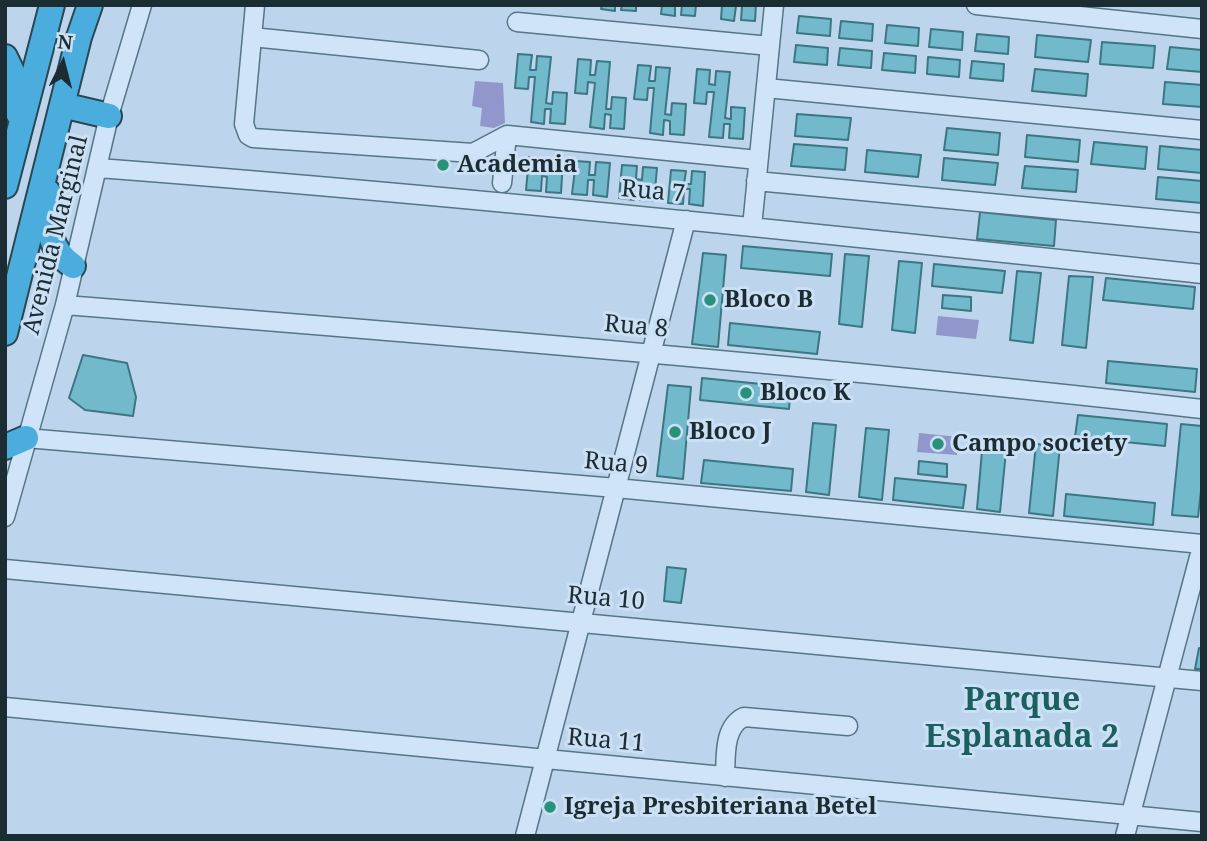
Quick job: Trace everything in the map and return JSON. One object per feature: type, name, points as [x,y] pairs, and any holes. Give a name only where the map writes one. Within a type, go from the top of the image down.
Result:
[{"type":"highway","points":[[5,186],[52,5]]},
{"type":"highway","points":[[5,333],[79,37],[90,5]]},
{"type":"highway","points":[[79,37],[97,5]]},
{"type":"highway","points":[[5,57],[15,76],[19,102],[15,148]]},
{"type":"highway","points":[[62,105],[109,116]]},
{"type":"highway","points":[[48,162],[48,217],[53,243],[60,257],[73,266]]},
{"type":"street","name":"Avenida Marginal","points":[[5,517],[16,443],[34,418],[65,304],[109,116],[142,5]]},
{"type":"street","points":[[255,5],[244,124],[248,135],[258,139],[473,152],[507,135],[758,160]]},
{"type":"street","points":[[752,227],[774,5]]},
{"type":"street","points":[[976,5],[1202,29]]},
{"type":"street","points":[[517,22],[770,46]]},
{"type":"street","points":[[252,37],[479,60]]},
{"type":"street","points":[[766,88],[1202,130]]},
{"type":"street","points":[[502,183],[507,135]]},
{"type":"street","name":"Rua 7","points":[[98,168],[686,220],[1202,274]]},
{"type":"street","points":[[756,181],[1202,223]]},
{"type":"street","points":[[525,836],[686,220]]},
{"type":"street","name":"Rua 8","points":[[65,304],[652,353],[990,385],[1202,409]]},
{"type":"street","name":"Rua 9","points":[[16,443],[617,488],[1202,545]]},
{"type":"street","points":[[1125,836],[1202,545]]},
{"type":"street","name":"Rua 10","points":[[5,569],[1202,681]]},
{"type":"street","name":"Rua 11","points":[[5,707],[1202,822]]},
{"type":"street","points":[[724,777],[731,729],[737,720],[744,717],[848,726]]},
{"type":"shaded area","points":[[475,81],[503,83],[505,123],[494,128],[480,126],[482,108],[472,106]]},
{"type":"shaded area","points":[[938,316],[979,320],[976,339],[936,335]]},
{"type":"shaded area","name":"Campo society","points":[[919,433],[959,437],[957,455],[917,452]]},
{"type":"building","points":[[602,5],[615,5],[615,11],[601,9]]},
{"type":"building","points":[[622,5],[636,5],[636,11],[621,10]]},
{"type":"building","points":[[662,5],[675,5],[675,16],[661,14]]},
{"type":"building","points":[[682,5],[696,5],[695,16],[681,15]]},
{"type":"building","points":[[722,5],[756,5],[755,21],[741,20],[742,6],[736,6],[734,21],[721,19]]},
{"type":"building","points":[[799,16],[831,19],[830,36],[797,33]]},
{"type":"building","points":[[841,21],[873,24],[872,41],[839,38]]},
{"type":"building","points":[[887,25],[919,28],[918,46],[885,43]]},
{"type":"building","points":[[931,29],[963,32],[962,50],[929,47]]},
{"type":"building","points":[[977,34],[1009,37],[1008,54],[975,51]]},
{"type":"building","points":[[1037,35],[1091,40],[1088,62],[1035,57]]},
{"type":"building","points":[[1102,42],[1155,46],[1153,68],[1100,64]]},
{"type":"building","points":[[796,45],[828,48],[827,65],[794,62]]},
{"type":"building","points":[[1170,47],[1202,50],[1202,72],[1167,69]]},
{"type":"building","points":[[840,48],[872,51],[871,68],[838,65]]},
{"type":"building","points":[[884,53],[916,56],[915,73],[882,70]]},
{"type":"building","points":[[518,54],[532,55],[530,70],[536,70],[537,56],[551,57],[546,103],[552,104],[553,92],[567,93],[565,124],[550,123],[551,109],[545,109],[544,124],[531,122],[535,77],[529,77],[528,89],[515,88]]},
{"type":"building","points":[[928,57],[960,60],[959,77],[927,74]]},
{"type":"building","points":[[578,59],[591,60],[590,75],[595,75],[597,61],[610,62],[606,109],[611,109],[612,97],[626,98],[624,129],[610,128],[611,115],[605,114],[604,129],[590,127],[595,83],[588,82],[587,94],[575,93]]},
{"type":"building","points":[[972,61],[1004,64],[1003,81],[970,78]]},
{"type":"building","points":[[638,65],[651,66],[649,81],[655,81],[656,67],[670,68],[665,114],[671,115],[672,103],[686,104],[684,135],[670,134],[670,121],[664,120],[663,135],[650,133],[654,88],[648,88],[647,100],[634,99]]},
{"type":"building","points":[[697,69],[710,70],[709,84],[715,85],[716,71],[730,72],[725,118],[731,119],[731,107],[745,108],[743,139],[729,138],[730,124],[724,124],[723,138],[709,137],[714,92],[707,92],[706,104],[694,103]]},
{"type":"building","points":[[1035,69],[1088,74],[1086,96],[1032,91]]},
{"type":"building","points":[[1165,82],[1202,85],[1202,107],[1163,104]]},
{"type":"building","points":[[797,114],[851,118],[848,140],[795,136]]},
{"type":"building","points":[[947,128],[1000,133],[998,155],[944,150]]},
{"type":"building","points":[[1027,135],[1080,140],[1078,162],[1025,157]]},
{"type":"building","points":[[1094,142],[1147,147],[1145,169],[1091,164]]},
{"type":"building","points":[[794,144],[847,148],[845,170],[791,166]]},
{"type":"building","points":[[1160,146],[1202,150],[1202,173],[1158,169]]},
{"type":"building","points":[[867,150],[921,155],[918,177],[865,172]]},
{"type":"building","points":[[529,157],[544,158],[543,171],[549,172],[549,159],[563,160],[561,193],[546,192],[547,177],[542,176],[541,191],[526,190]]},
{"type":"building","points":[[944,158],[998,163],[995,185],[942,180]]},
{"type":"building","points":[[576,161],[590,162],[589,175],[595,175],[596,162],[610,163],[607,197],[593,195],[594,180],[588,180],[587,195],[572,194]]},
{"type":"building","points":[[622,165],[637,166],[636,179],[642,180],[643,167],[657,168],[654,201],[640,200],[641,185],[635,185],[634,200],[619,198]]},
{"type":"building","points":[[1025,166],[1078,170],[1076,192],[1022,188]]},
{"type":"building","points":[[671,170],[686,171],[684,184],[691,184],[692,171],[705,172],[703,206],[689,204],[690,189],[684,189],[683,204],[668,203]]},
{"type":"building","points":[[1158,177],[1202,181],[1202,203],[1156,199]]},
{"type":"building","points":[[980,212],[1056,220],[1054,246],[977,239]]},
{"type":"building","points":[[743,246],[832,254],[830,276],[741,268]]},
{"type":"building","name":"Bloco B","points":[[703,253],[726,255],[718,347],[692,344]]},
{"type":"building","points":[[845,254],[869,256],[862,327],[839,324]]},
{"type":"building","points":[[899,261],[922,263],[915,333],[892,330]]},
{"type":"building","points":[[934,264],[1005,271],[1002,293],[932,286]]},
{"type":"building","points":[[1017,271],[1041,273],[1033,343],[1010,340]]},
{"type":"building","points":[[1069,276],[1093,277],[1086,348],[1062,345]]},
{"type":"building","points":[[1106,278],[1195,287],[1193,309],[1103,300]]},
{"type":"building","points":[[943,295],[971,297],[971,311],[942,308]]},
{"type":"building","points":[[730,323],[820,332],[817,354],[728,345]]},
{"type":"building","points":[[83,355],[127,363],[136,397],[133,416],[85,410],[69,398]]},
{"type":"building","points":[[1108,361],[1197,369],[1195,392],[1106,383]]},
{"type":"building","name":"Bloco K","points":[[702,378],[791,387],[789,409],[700,400]]},
{"type":"building","name":"Bloco J","points":[[668,385],[691,387],[683,479],[657,476]]},
{"type":"building","points":[[1078,415],[1167,424],[1165,446],[1075,437]]},
{"type":"building","points":[[813,423],[836,425],[829,495],[806,492]]},
{"type":"building","points":[[1181,424],[1202,426],[1202,481],[1198,517],[1172,515]]},
{"type":"building","points":[[866,428],[889,430],[882,500],[859,497]]},
{"type":"building","points":[[983,439],[1007,441],[1000,512],[977,509]]},
{"type":"building","points":[[1036,444],[1060,446],[1053,516],[1029,513]]},
{"type":"building","points":[[704,460],[793,469],[791,491],[701,483]]},
{"type":"building","points":[[919,461],[947,464],[947,477],[918,474]]},
{"type":"building","points":[[895,478],[966,485],[963,508],[893,500]]},
{"type":"building","points":[[1066,494],[1155,503],[1153,525],[1064,516]]},
{"type":"building","points":[[667,567],[686,569],[681,603],[664,601]]},
{"type":"building","points":[[1199,648],[1202,649],[1202,669],[1195,669]]},
{"type":"place","name":"Academia","points":[[443,165]]},
{"type":"place","name":"Bloco B","points":[[710,300]]},
{"type":"place","name":"Bloco K","points":[[746,393]]},
{"type":"place","name":"Bloco J","points":[[675,432]]},
{"type":"place","name":"Campo society","points":[[938,444]]},
{"type":"place","name":"Igreja Presbiteriana Betel","points":[[550,807]]},
{"type":"district","name":"Parque Esplanada 2","points":[[1022,720]]}]
